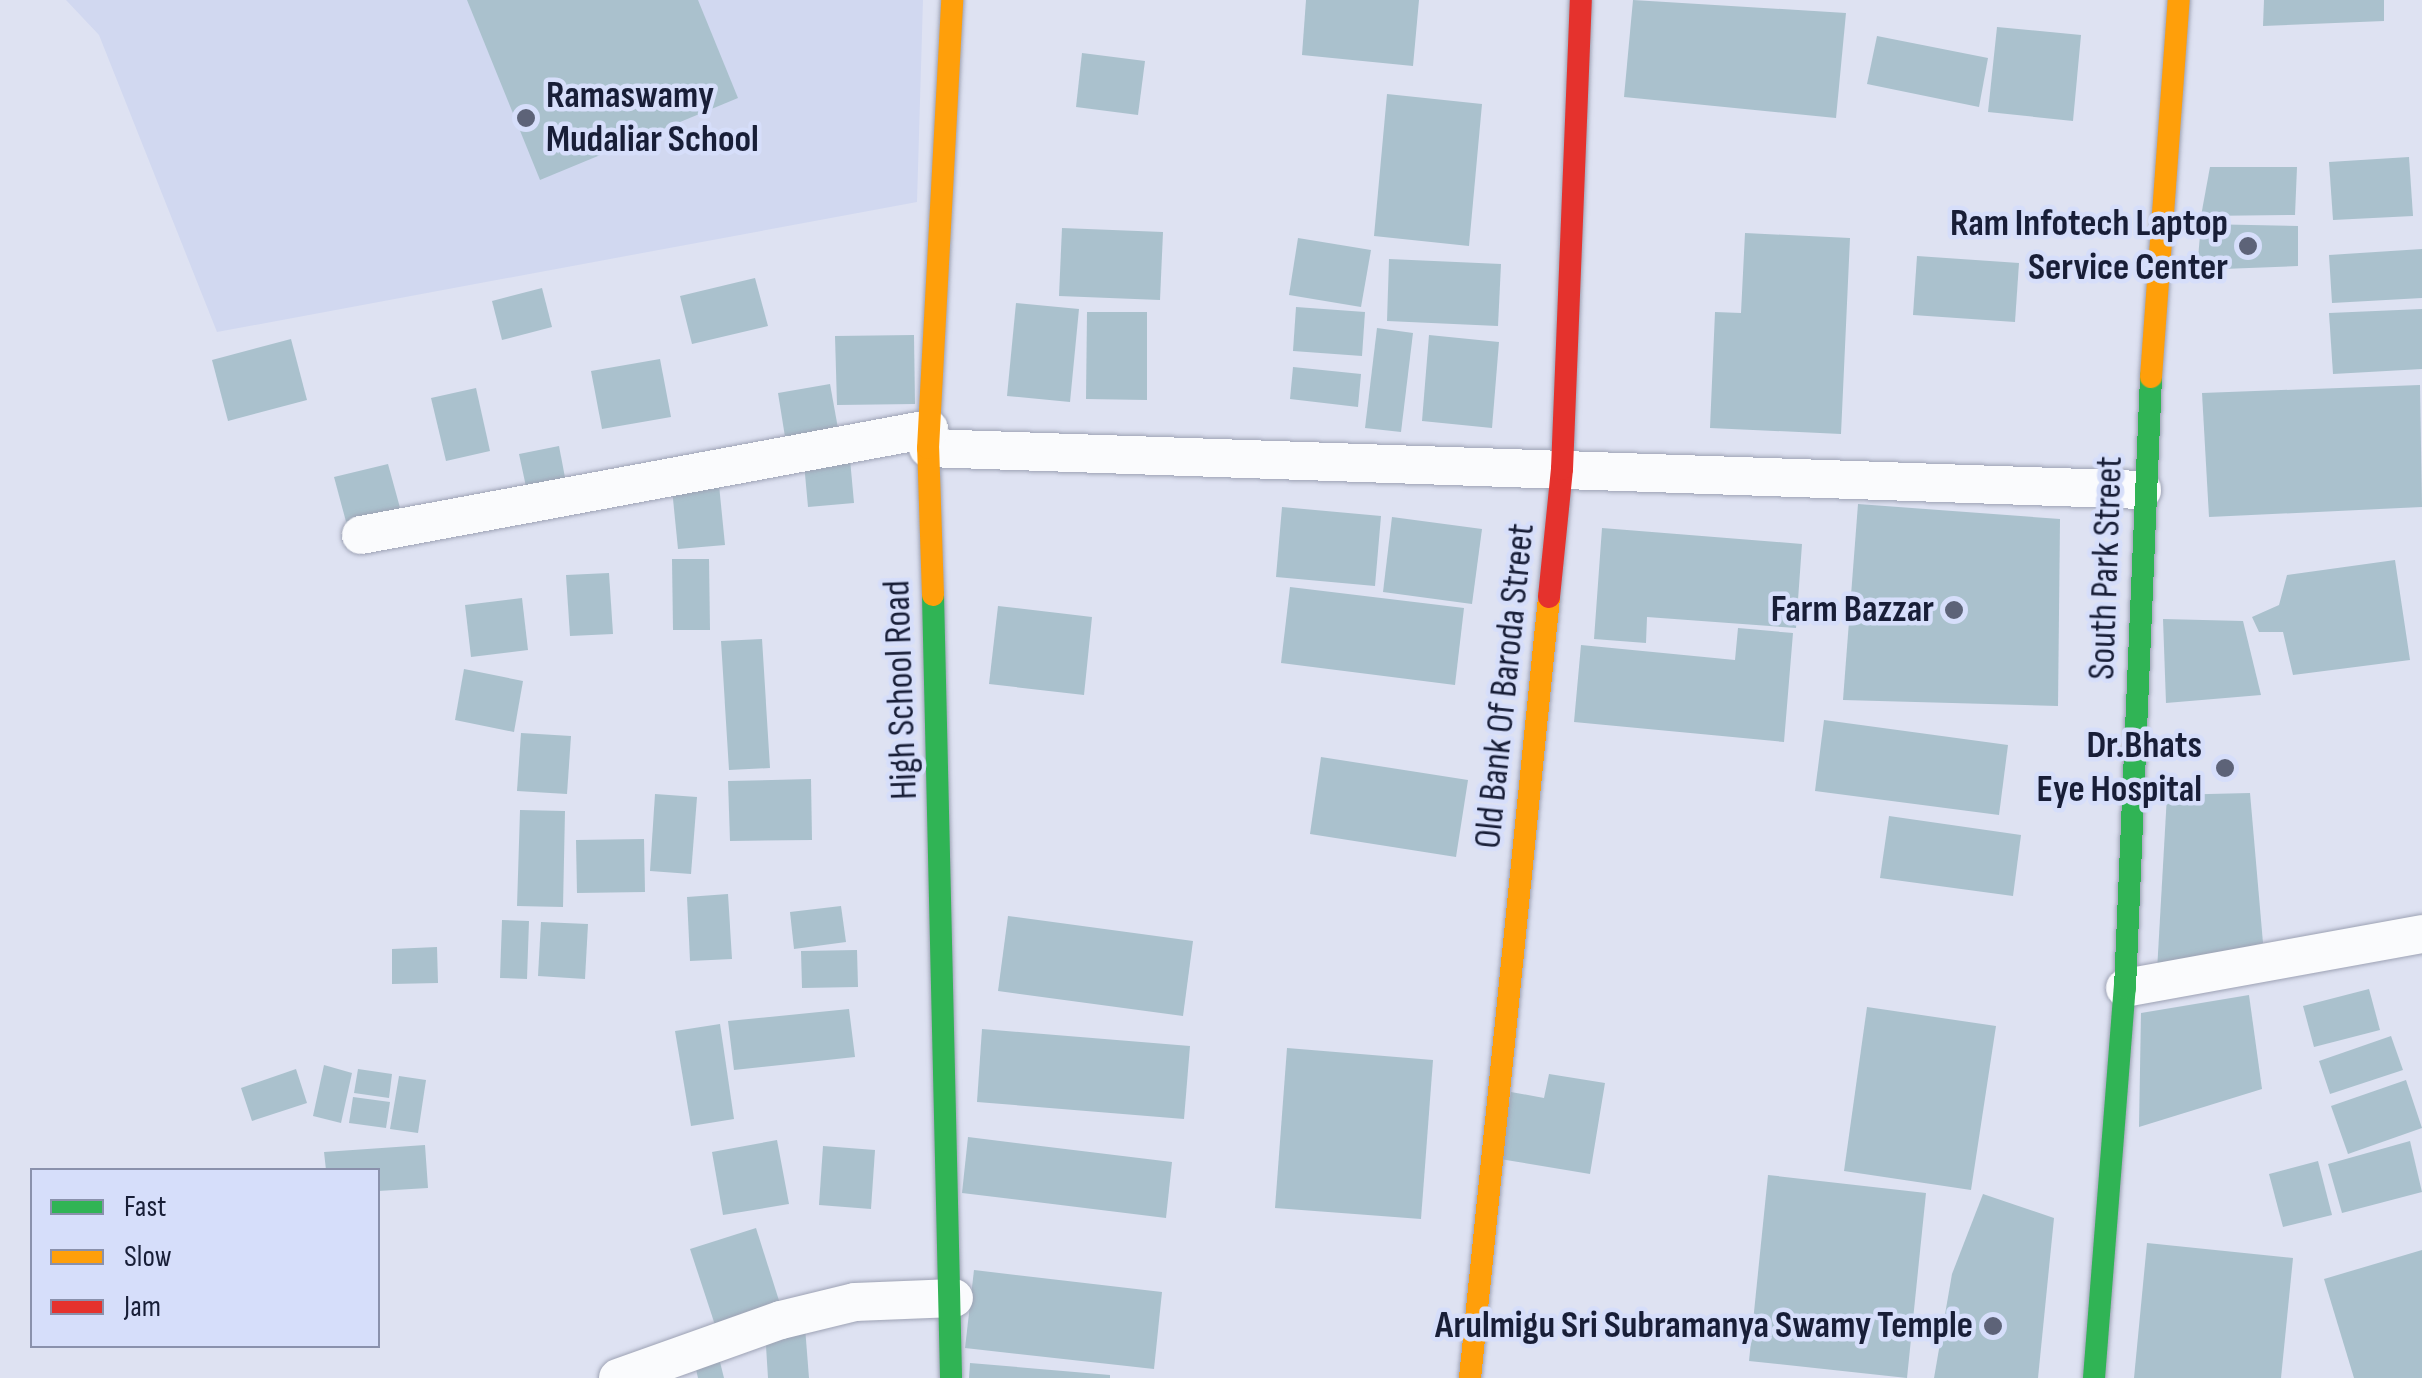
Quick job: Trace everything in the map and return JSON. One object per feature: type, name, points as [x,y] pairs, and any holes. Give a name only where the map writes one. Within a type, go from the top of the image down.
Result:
[{"type":"street","name":"High School Road","points":[[951,1378],[954,1298],[928,439],[952,0]]},
{"type":"street","name":"Old Bank Of Baroda Street","points":[[1470,1378],[1562,470],[1581,0]]},
{"type":"street","name":"South Park Street","points":[[2094,1378],[2125,988],[2142,490],[2179,0]]},
{"type":"street","points":[[362,535],[928,439],[1562,470],[2142,490]]},
{"type":"street","points":[[2125,988],[2421,939]]},
{"type":"street","points":[[618,1378],[854,1302],[954,1298]]},
{"type":"shaded area","name":"Ramaswamy Mudaliar School","points":[[66,0],[923,0],[917,202],[217,332],[99,35]]},
{"type":"building","points":[[467,0],[698,0],[738,98],[540,180]]},
{"type":"building","points":[[1306,0],[1419,0],[1413,66],[1302,55]]},
{"type":"building","points":[[1633,0],[1846,13],[1836,118],[1624,97]]},
{"type":"building","points":[[2264,0],[2384,0],[2384,21],[2263,26]]},
{"type":"building","points":[[1997,27],[2081,35],[2073,121],[1988,112]]},
{"type":"building","points":[[1877,36],[1988,58],[1979,107],[1867,84]]},
{"type":"building","points":[[1082,53],[1145,61],[1138,115],[1076,107]]},
{"type":"building","points":[[1387,94],[1482,104],[1469,246],[1374,236]]},
{"type":"building","points":[[2409,157],[2413,216],[2333,220],[2329,162]]},
{"type":"building","points":[[2210,167],[2297,167],[2295,215],[2201,216]]},
{"type":"building","name":"Ram Infotech Laptop Service Center","points":[[2201,224],[2298,226],[2298,266],[2197,270]]},
{"type":"building","points":[[1062,228],[1163,232],[1160,300],[1059,296]]},
{"type":"building","points":[[1745,233],[1850,238],[1841,434],[1710,428],[1715,312],[1741,313]]},
{"type":"building","points":[[1298,238],[1371,250],[1361,307],[1289,295]]},
{"type":"building","points":[[2422,249],[2422,298],[2332,303],[2329,255]]},
{"type":"building","points":[[1917,256],[2019,263],[2015,322],[1913,315]]},
{"type":"building","points":[[1389,259],[1501,264],[1498,326],[1387,321]]},
{"type":"building","points":[[755,278],[768,326],[692,344],[680,296]]},
{"type":"building","points":[[542,288],[552,327],[502,340],[492,301]]},
{"type":"building","points":[[1016,303],[1079,309],[1070,402],[1007,396]]},
{"type":"building","points":[[1296,307],[1365,312],[1362,356],[1293,351]]},
{"type":"building","points":[[2422,309],[2422,369],[2333,374],[2329,313]]},
{"type":"building","points":[[1087,312],[1147,312],[1147,400],[1086,399]]},
{"type":"building","points":[[1377,328],[1413,333],[1401,432],[1365,428]]},
{"type":"building","points":[[914,335],[915,404],[837,405],[835,336]]},
{"type":"building","points":[[1429,335],[1499,342],[1492,428],[1422,421]]},
{"type":"building","points":[[291,339],[307,400],[228,421],[212,360]]},
{"type":"building","points":[[660,359],[671,417],[602,429],[591,371]]},
{"type":"building","points":[[1293,367],[1361,374],[1358,407],[1290,399]]},
{"type":"building","points":[[830,384],[839,434],[786,443],[778,393]]},
{"type":"building","points":[[2420,385],[2422,507],[2209,517],[2202,393]]},
{"type":"building","points":[[476,388],[490,451],[446,461],[431,398]]},
{"type":"building","points":[[559,446],[567,488],[528,496],[519,454]]},
{"type":"building","points":[[850,459],[854,503],[808,507],[804,463]]},
{"type":"building","points":[[388,464],[402,515],[348,529],[334,477]]},
{"type":"building","points":[[719,485],[725,545],[678,549],[672,489]]},
{"type":"building","name":"Farm Bazzar","points":[[1858,504],[2060,519],[2058,706],[1843,700]]},
{"type":"building","points":[[1282,507],[1381,516],[1375,586],[1276,577]]},
{"type":"building","points":[[1392,517],[1482,529],[1472,604],[1383,592]]},
{"type":"building","points":[[1602,528],[1802,544],[1796,628],[1647,617],[1646,643],[1594,639]]},
{"type":"building","points":[[672,559],[709,559],[710,630],[673,630]]},
{"type":"building","points":[[2395,560],[2410,660],[2293,675],[2283,632],[2259,632],[2252,617],[2279,605],[2287,575]]},
{"type":"building","points":[[609,573],[613,634],[570,636],[566,575]]},
{"type":"building","points":[[1290,587],[1464,608],[1455,685],[1281,663]]},
{"type":"building","points":[[522,598],[528,650],[471,657],[465,605]]},
{"type":"building","points":[[998,606],[1092,617],[1084,695],[989,684]]},
{"type":"building","points":[[2163,619],[2243,621],[2261,695],[2166,703]]},
{"type":"building","points":[[1738,628],[1793,633],[1784,742],[1574,722],[1581,645],[1735,660]]},
{"type":"building","points":[[762,639],[770,768],[729,770],[721,641]]},
{"type":"building","points":[[464,669],[523,681],[514,732],[455,720]]},
{"type":"building","points":[[1824,720],[2008,745],[1999,815],[1815,791]]},
{"type":"building","points":[[521,733],[571,736],[567,794],[517,791]]},
{"type":"building","points":[[1321,757],[1468,780],[1456,857],[1310,834]]},
{"type":"building","points":[[811,779],[812,840],[730,841],[728,781]]},
{"type":"building","points":[[2250,793],[2263,943],[2157,971],[2167,795]]},
{"type":"building","points":[[655,794],[697,797],[691,874],[650,871]]},
{"type":"building","points":[[520,810],[565,811],[563,907],[517,906]]},
{"type":"building","points":[[1889,816],[2021,835],[2013,896],[1880,878]]},
{"type":"building","points":[[644,839],[645,892],[577,893],[576,840]]},
{"type":"building","points":[[728,894],[732,959],[690,961],[687,897]]},
{"type":"building","points":[[841,906],[846,942],[794,949],[790,912]]},
{"type":"building","points":[[1008,916],[1193,941],[1183,1016],[998,991]]},
{"type":"building","points":[[502,920],[529,921],[527,979],[500,978]]},
{"type":"building","points":[[541,922],[588,924],[585,979],[538,976]]},
{"type":"building","points":[[437,947],[438,983],[392,984],[392,949]]},
{"type":"building","points":[[857,950],[858,987],[802,988],[801,951]]},
{"type":"building","points":[[2369,989],[2380,1030],[2314,1047],[2303,1006]]},
{"type":"building","points":[[2249,995],[2262,1089],[2139,1127],[2141,1013]]},
{"type":"building","points":[[1867,1007],[1996,1026],[1971,1190],[1844,1171]]},
{"type":"building","points":[[849,1009],[855,1057],[734,1070],[728,1021]]},
{"type":"building","points":[[720,1024],[734,1119],[691,1126],[675,1031]]},
{"type":"building","points":[[982,1029],[1190,1046],[1184,1119],[977,1102]]},
{"type":"building","points":[[2391,1036],[2403,1070],[2330,1094],[2319,1061]]},
{"type":"building","points":[[1287,1048],[1433,1060],[1421,1219],[1275,1208]]},
{"type":"building","points":[[324,1065],[352,1073],[341,1123],[313,1116]]},
{"type":"building","points":[[296,1069],[307,1103],[252,1121],[241,1088]]},
{"type":"building","points":[[358,1069],[392,1074],[389,1098],[354,1093]]},
{"type":"building","points":[[1549,1074],[1605,1083],[1590,1174],[1500,1159],[1511,1092],[1544,1098]]},
{"type":"building","points":[[399,1076],[426,1080],[418,1133],[390,1129]]},
{"type":"building","points":[[2406,1080],[2422,1128],[2348,1154],[2331,1106]]},
{"type":"building","points":[[353,1097],[390,1102],[386,1128],[349,1123]]},
{"type":"building","points":[[968,1137],[1172,1162],[1166,1218],[962,1193]]},
{"type":"building","points":[[777,1140],[789,1204],[723,1215],[712,1152]]},
{"type":"building","points":[[2410,1141],[2422,1192],[2342,1213],[2328,1164]]},
{"type":"building","points":[[425,1145],[428,1188],[380,1191],[380,1168],[326,1168],[324,1152]]},
{"type":"building","points":[[823,1146],[875,1150],[871,1209],[819,1205]]},
{"type":"building","points":[[2318,1161],[2332,1215],[2283,1227],[2269,1174]]},
{"type":"building","points":[[1768,1175],[1926,1193],[1907,1378],[1749,1361]]},
{"type":"building","name":"Arulmigu Sri Subramanya Swamy Temple","points":[[1983,1194],[2054,1218],[2038,1378],[1934,1378],[1952,1274]]},
{"type":"building","points":[[756,1228],[782,1310],[717,1331],[690,1249]]},
{"type":"building","points":[[2147,1243],[2293,1258],[2281,1378],[2134,1378]]},
{"type":"building","points":[[2422,1250],[2422,1378],[2354,1378],[2324,1279]]},
{"type":"building","points":[[974,1270],[1162,1292],[1154,1369],[965,1348]]},
{"type":"building","points":[[805,1327],[809,1378],[768,1378],[765,1330]]},
{"type":"building","points":[[717,1350],[724,1378],[698,1378],[693,1356]]},
{"type":"building","points":[[970,1363],[1110,1375],[1110,1378],[969,1378]]},
{"type":"traffic: fast","points":[[2094,1378],[2125,988],[2151,377]]},
{"type":"traffic: fast","points":[[933,595],[951,1378]]},
{"type":"traffic: slow","points":[[933,595],[928,448],[952,0]]},
{"type":"traffic: slow","points":[[2151,377],[2179,0]]},
{"type":"traffic: slow","points":[[1470,1378],[1549,597]]},
{"type":"traffic: jam","points":[[1549,597],[1562,469],[1581,0]]},
{"type":"place","name":"Ramaswamy Mudaliar School","points":[[526,118]]},
{"type":"place","name":"Ram Infotech Laptop Service Center","points":[[2248,246]]},
{"type":"place","name":"Farm Bazzar","points":[[1954,610]]},
{"type":"place","name":"Dr.Bhats Eye Hospital","points":[[2225,768]]},
{"type":"place","name":"Arulmigu Sri Subramanya Swamy Temple","points":[[1993,1326]]}]
